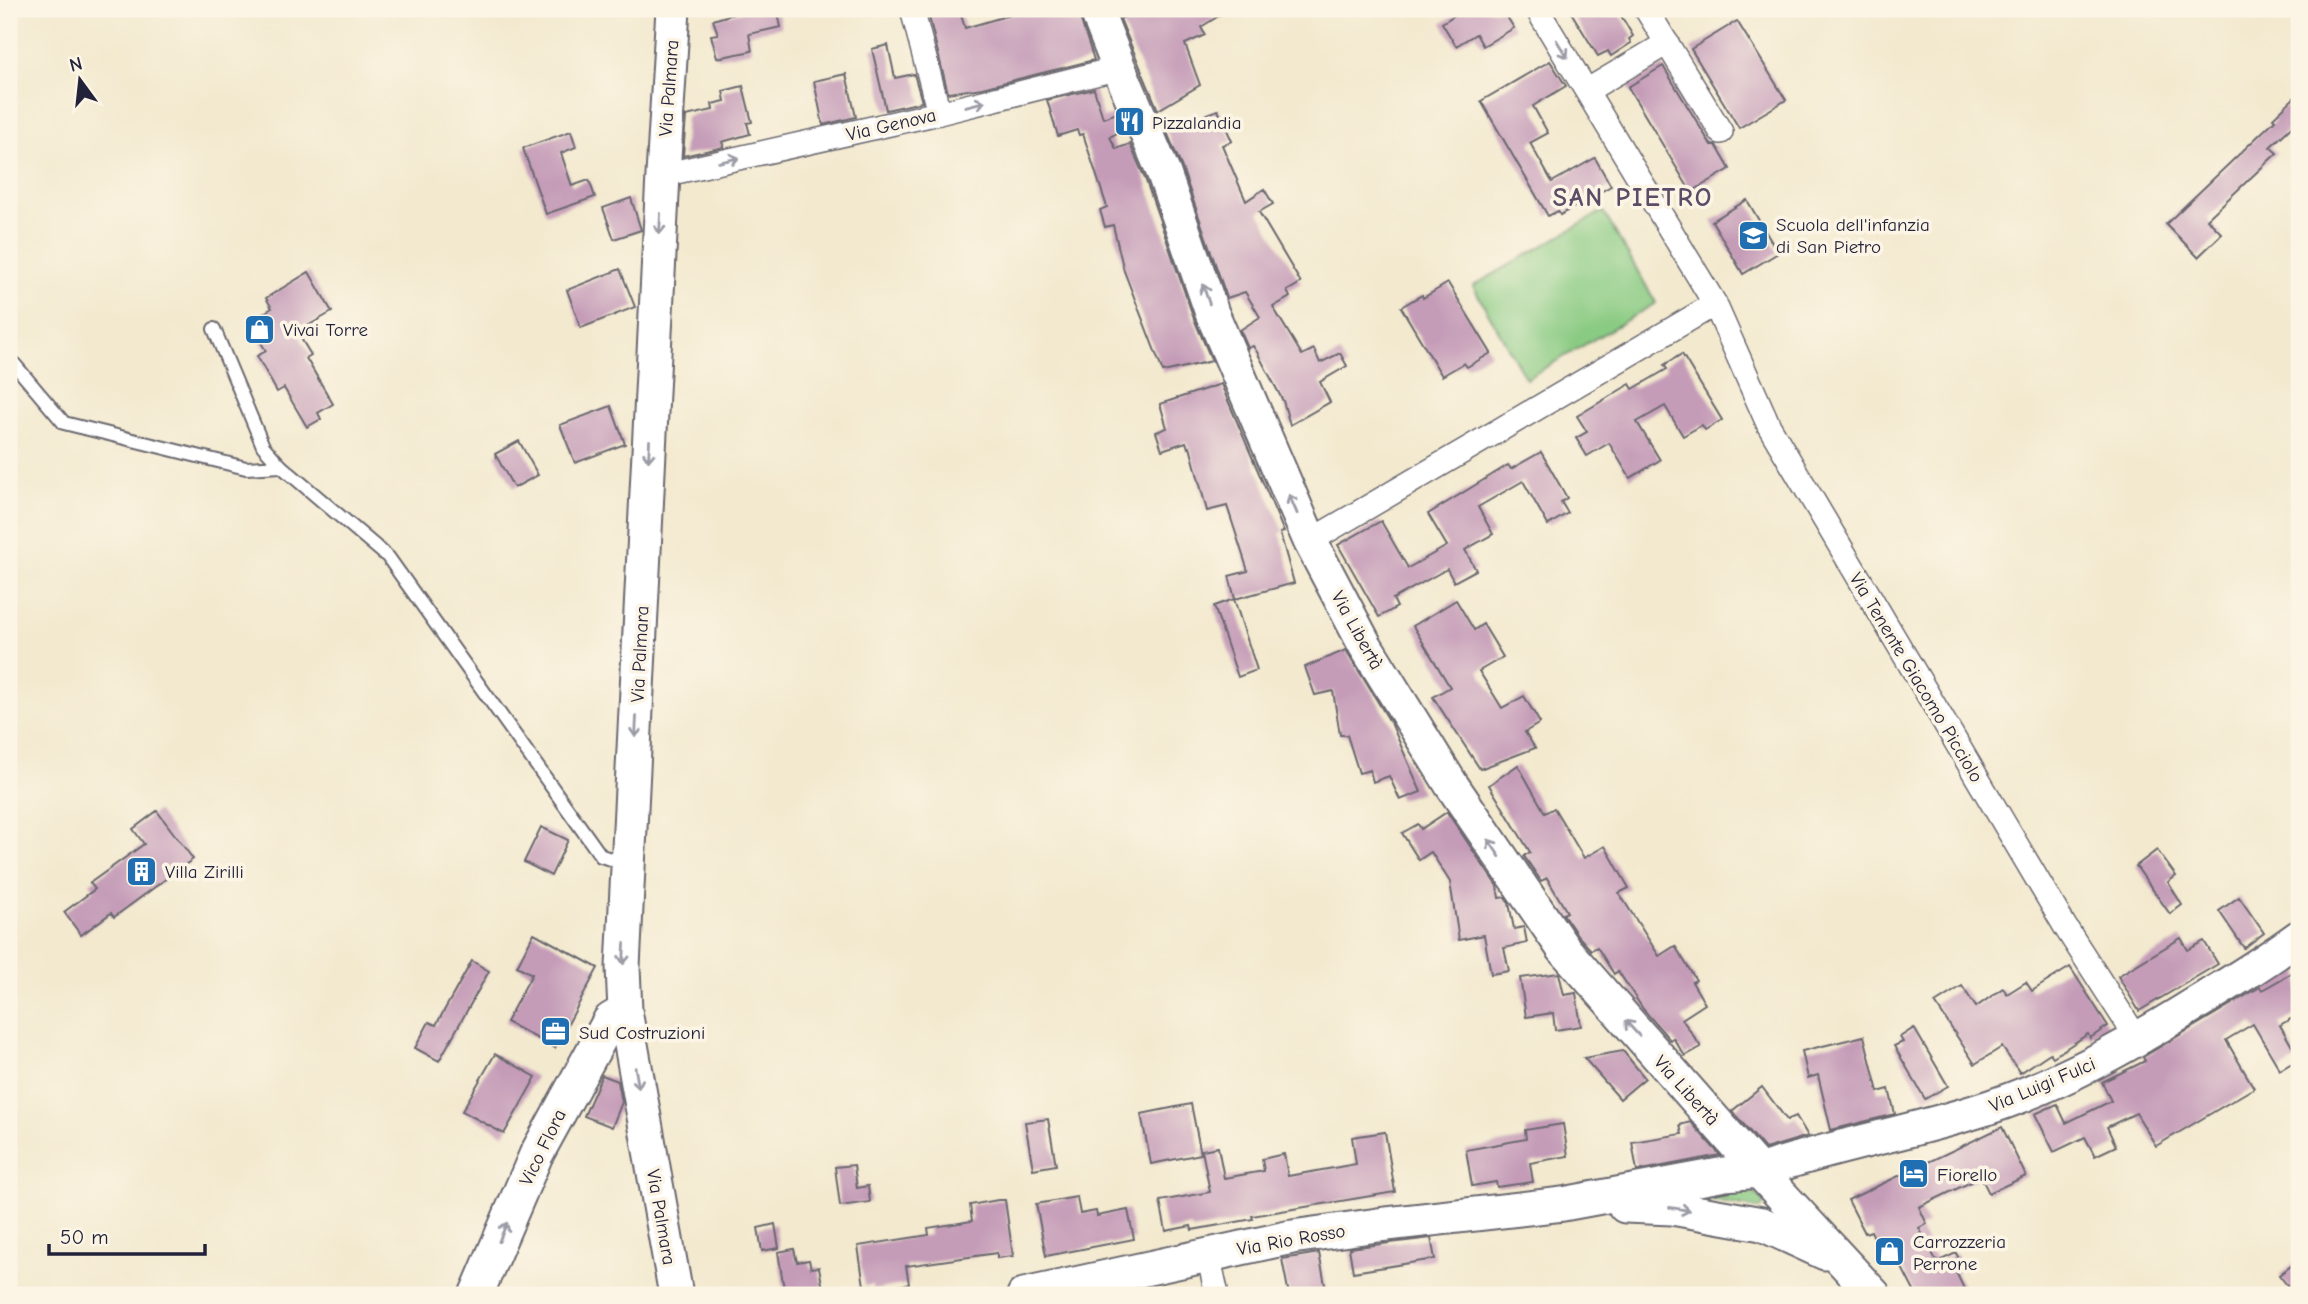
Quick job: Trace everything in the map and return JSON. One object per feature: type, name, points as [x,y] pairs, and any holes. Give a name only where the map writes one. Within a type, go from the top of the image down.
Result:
[{"type":"street","name":"Via Palmara","points":[[673,9],[623,967],[625,1011],[676,1295]]},
{"type":"street","points":[[912,9],[939,113]]},
{"type":"street","name":"Via Tenente Giacomo Picciolo","points":[[1536,9],[1588,90],[1715,304],[1769,426],[2059,916],[2138,1040]]},
{"type":"street","points":[[1646,9],[1721,132]]},
{"type":"street","name":"Via Libertà","points":[[1102,11],[1119,68],[1164,174],[1212,313],[1310,541],[1366,645],[1444,772],[1563,948],[1782,1197],[1874,1295]]},
{"type":"street","points":[[1588,90],[1667,43]]},
{"type":"street","name":"Via Genova","points":[[663,175],[939,113],[1119,68]]},
{"type":"street","points":[[1310,541],[1715,304]]},
{"type":"street","name":"Via Luigi Fulci","points":[[1563,1204],[1725,1174],[1759,1171],[1974,1112],[2025,1095],[2138,1040],[2272,957],[2299,937]]},
{"type":"street","name":"Vico Flora","points":[[477,1295],[536,1155],[610,1020],[625,1011]]},
{"type":"street","points":[[1762,1224],[1778,1213],[1782,1197]]},
{"type":"street","points":[[1563,1204],[1672,1208],[1762,1224],[1839,1259]]},
{"type":"street","name":"Via Rio Rosso","points":[[1024,1295],[1292,1237],[1563,1204]]},
{"type":"street","points":[[1208,1254],[1217,1295]]},
{"type":"lane","points":[[214,329],[263,446],[281,466],[388,557],[601,856],[628,864]]},
{"type":"lane","points":[[9,359],[64,423],[246,468],[281,466]]},
{"type":"green space","points":[[1603,211],[1656,303],[1526,379],[1473,286]]},
{"type":"green space","points":[[1727,1187],[1751,1191],[1763,1199],[1764,1204],[1760,1209],[1679,1195]]},
{"type":"building","points":[[743,9],[777,9],[781,27],[749,34],[752,51],[717,58],[711,35],[718,34],[713,20]]},
{"type":"building","points":[[927,9],[959,9],[965,28],[1020,12],[1019,9],[1077,9],[1094,60],[982,88],[948,93]]},
{"type":"building","points":[[1137,9],[1230,9],[1201,27],[1205,35],[1185,44],[1200,85],[1158,110],[1120,19]]},
{"type":"building","points":[[1464,9],[1502,9],[1514,28],[1483,46],[1476,34],[1456,46],[1442,23]]},
{"type":"building","points":[[1569,9],[1617,9],[1633,36],[1629,39],[1631,43],[1611,56],[1608,51],[1598,56]]},
{"type":"building","points":[[1737,21],[1786,100],[1739,128],[1691,49]]},
{"type":"building","points":[[888,45],[895,78],[914,74],[922,102],[886,110],[872,49]]},
{"type":"building","points":[[1550,61],[1566,86],[1533,106],[1548,133],[1530,143],[1552,182],[1595,158],[1611,186],[1560,215],[1558,211],[1548,216],[1481,101]]},
{"type":"building","points":[[1663,66],[1711,145],[1716,145],[1730,169],[1691,192],[1628,87]]},
{"type":"building","points":[[846,74],[856,117],[823,125],[814,81]]},
{"type":"building","points":[[743,86],[752,122],[747,123],[750,134],[722,142],[724,147],[683,156],[686,116],[713,110],[712,104],[725,101],[723,91]]},
{"type":"building","points":[[1094,89],[1103,118],[1117,113],[1124,129],[1110,137],[1116,149],[1130,144],[1212,361],[1163,372],[1124,271],[1113,225],[1105,227],[1100,210],[1107,207],[1083,134],[1079,135],[1077,130],[1058,136],[1047,100]]},
{"type":"building","points":[[2299,93],[2299,120],[2270,147],[2277,153],[2207,219],[2222,234],[2198,257],[2166,224],[2275,120],[2273,118]]},
{"type":"building","points":[[1218,110],[1232,141],[1222,145],[1246,201],[1264,189],[1273,204],[1259,212],[1301,283],[1287,291],[1290,297],[1273,307],[1302,355],[1314,349],[1320,363],[1340,353],[1347,366],[1320,382],[1330,402],[1290,425],[1283,401],[1257,352],[1253,346],[1248,348],[1240,330],[1260,317],[1245,292],[1227,298],[1166,130]]},
{"type":"building","points":[[571,131],[576,147],[561,153],[572,186],[589,180],[595,197],[546,214],[523,148]]},
{"type":"building","points":[[631,198],[641,230],[614,239],[603,208]]},
{"type":"building","points":[[1747,200],[1778,253],[1743,274],[1712,221]]},
{"type":"building","points":[[620,269],[635,307],[581,328],[567,290]]},
{"type":"building","points":[[309,272],[332,312],[297,332],[311,355],[306,358],[333,404],[318,413],[321,419],[307,427],[284,388],[277,392],[257,356],[266,351],[249,322],[272,308],[266,298]]},
{"type":"building","points":[[1448,283],[1491,353],[1467,367],[1464,363],[1442,376],[1401,307]]},
{"type":"building","points":[[1682,354],[1722,420],[1705,430],[1702,425],[1683,436],[1665,406],[1637,422],[1660,460],[1630,478],[1609,443],[1587,456],[1576,438],[1587,432],[1577,416],[1630,384],[1633,389],[1667,369],[1664,365]]},
{"type":"building","points":[[1221,384],[1284,532],[1280,533],[1294,583],[1235,599],[1229,576],[1248,571],[1227,506],[1207,511],[1190,447],[1188,448],[1186,442],[1162,450],[1156,432],[1167,428],[1160,404]]},
{"type":"building","points":[[611,406],[625,444],[575,463],[560,425]]},
{"type":"building","points":[[519,441],[538,475],[514,488],[495,454]]},
{"type":"building","points":[[1541,452],[1567,498],[1561,502],[1568,513],[1548,525],[1523,481],[1478,507],[1493,534],[1465,550],[1476,570],[1454,582],[1447,569],[1393,599],[1397,607],[1379,617],[1338,545],[1381,521],[1408,568],[1447,546],[1428,514],[1508,465],[1511,469]]},
{"type":"building","points":[[1234,599],[1257,670],[1238,677],[1214,606]]},
{"type":"building","points":[[1456,600],[1474,630],[1483,624],[1503,657],[1479,671],[1502,708],[1524,696],[1540,723],[1525,732],[1535,748],[1480,769],[1433,697],[1450,687],[1413,626]]},
{"type":"building","points":[[1346,650],[1392,725],[1421,792],[1400,800],[1389,776],[1373,782],[1370,770],[1359,773],[1347,735],[1340,735],[1333,691],[1315,695],[1305,667]]},
{"type":"building","points":[[1518,765],[1545,813],[1554,808],[1584,858],[1605,846],[1629,888],[1619,893],[1659,956],[1675,946],[1696,980],[1692,982],[1705,1004],[1682,1019],[1701,1047],[1685,1056],[1673,1038],[1670,1040],[1643,1009],[1618,971],[1614,974],[1597,947],[1591,950],[1578,936],[1563,914],[1567,912],[1547,878],[1541,881],[1524,856],[1530,852],[1489,785]]},
{"type":"building","name":"Villa Zirilli","points":[[157,811],[193,859],[114,917],[111,913],[81,935],[64,912],[95,889],[90,883],[144,844],[133,829]]},
{"type":"building","points":[[1447,812],[1497,886],[1499,898],[1505,897],[1509,903],[1514,929],[1524,927],[1527,943],[1504,948],[1509,971],[1491,974],[1484,935],[1459,940],[1450,882],[1431,852],[1419,860],[1402,833],[1418,824],[1421,829]]},
{"type":"building","points":[[541,827],[568,840],[551,876],[524,862]]},
{"type":"building","points":[[2157,850],[2176,876],[2168,882],[2182,905],[2170,914],[2136,866]]},
{"type":"building","points":[[2239,897],[2264,933],[2244,948],[2219,911]]},
{"type":"building","points":[[534,933],[598,968],[555,1048],[506,1022],[532,974],[517,966]]},
{"type":"building","points":[[2181,938],[2188,950],[2204,941],[2218,964],[2139,1011],[2118,976]]},
{"type":"building","points":[[472,961],[489,971],[439,1061],[415,1048],[429,1022],[436,1025]]},
{"type":"building","points":[[2070,967],[2108,1026],[2090,1038],[2088,1034],[2053,1057],[2050,1053],[2020,1073],[2002,1047],[1975,1064],[1935,1003],[1962,986],[1976,1007],[2003,988],[2007,994],[2026,982],[2032,991]]},
{"type":"building","points":[[2299,969],[2299,1014],[2280,1025],[2299,1059],[2280,1070],[2253,1024],[2226,1040],[2254,1088],[2156,1146],[2136,1113],[2107,1127],[2116,1146],[2095,1156],[2085,1137],[2054,1152],[2035,1114],[2057,1104],[2066,1123],[2111,1101],[2102,1082],[2145,1061],[2143,1057],[2260,987],[2262,990]]},
{"type":"building","points":[[1559,973],[1564,995],[1576,993],[1581,1026],[1555,1030],[1553,1013],[1526,1017],[1520,978]]},
{"type":"building","points":[[1914,1028],[1948,1086],[1925,1099],[1894,1046],[1903,1042],[1900,1037]]},
{"type":"building","points":[[1864,1036],[1878,1092],[1889,1089],[1895,1114],[1831,1130],[1818,1075],[1808,1078],[1802,1051]]},
{"type":"building","points":[[1623,1051],[1645,1078],[1620,1099],[1584,1058]]},
{"type":"building","points":[[495,1054],[536,1077],[504,1134],[462,1111]]},
{"type":"building","points":[[602,1075],[618,1081],[622,1102],[612,1127],[584,1116]]},
{"type":"building","points":[[1762,1087],[1787,1120],[1796,1116],[1808,1136],[1765,1149],[1732,1111]]},
{"type":"building","points":[[1191,1104],[1201,1154],[1151,1164],[1141,1114]]},
{"type":"building","points":[[1048,1119],[1056,1165],[1033,1169],[1025,1122]]},
{"type":"building","points":[[1691,1122],[1720,1155],[1637,1171],[1632,1142],[1682,1134],[1680,1125]]},
{"type":"building","points":[[1563,1124],[1568,1156],[1530,1163],[1533,1182],[1497,1187],[1496,1182],[1472,1186],[1466,1150],[1526,1139],[1525,1130]]},
{"type":"building","points":[[2002,1127],[2026,1176],[1989,1193],[1981,1177],[1919,1207],[1927,1224],[1919,1228],[1937,1262],[1956,1253],[1964,1268],[1956,1272],[1967,1295],[1916,1295],[1897,1258],[1891,1261],[1884,1246],[1879,1248],[1871,1231],[1865,1233],[1848,1200]]},
{"type":"building","points":[[1385,1132],[1395,1192],[1252,1216],[1253,1219],[1192,1230],[1191,1226],[1166,1231],[1160,1201],[1210,1192],[1202,1150],[1218,1147],[1224,1178],[1264,1171],[1262,1159],[1284,1154],[1288,1176],[1356,1164],[1352,1137]]},
{"type":"building","points":[[854,1165],[857,1188],[868,1186],[870,1202],[840,1206],[835,1167]]},
{"type":"building","points":[[1077,1197],[1080,1214],[1096,1211],[1097,1216],[1128,1210],[1134,1239],[1046,1256],[1036,1204]]},
{"type":"building","points":[[1005,1200],[1013,1256],[997,1258],[997,1253],[906,1266],[909,1284],[873,1290],[872,1285],[864,1286],[858,1246],[929,1235],[928,1228],[972,1221],[970,1205]]},
{"type":"building","points":[[775,1224],[779,1248],[762,1251],[758,1228]]},
{"type":"building","points":[[1431,1238],[1435,1259],[1353,1272],[1349,1248]]},
{"type":"building","points":[[794,1249],[797,1262],[809,1260],[811,1268],[819,1267],[824,1295],[785,1295],[778,1252]]},
{"type":"building","points":[[1319,1253],[1327,1295],[1289,1295],[1282,1259]]},
{"type":"building","points":[[2299,1260],[2299,1295],[2295,1295],[2279,1275]]},
{"type":"place","name":"Pizzalandia","points":[[1129,122]]},
{"type":"place","name":"Scuola dell'infanzia di San Pietro","points":[[1753,235]]},
{"type":"place","name":"Vivai Torre","points":[[260,329]]},
{"type":"place","name":"Villa Zirilli","points":[[142,871]]},
{"type":"place","name":"Sud Costruzioni","points":[[556,1032]]},
{"type":"place","name":"Fiorello","points":[[1914,1174]]},
{"type":"place","name":"Carrozzeria Perrone","points":[[1890,1252]]},
{"type":"district","name":"SAN PIETRO","points":[[1633,197]]}]
